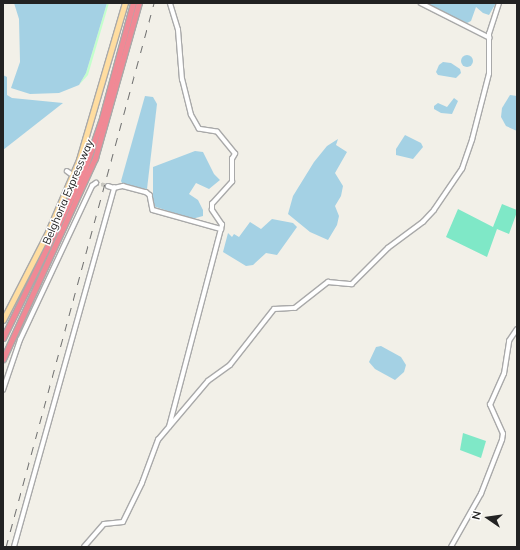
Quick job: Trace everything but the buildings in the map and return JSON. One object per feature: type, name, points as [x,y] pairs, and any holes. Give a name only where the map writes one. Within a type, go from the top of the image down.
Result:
[{"type":"highway","name":"Belghoria Expressway","points":[[3,338],[53,238],[89,157],[133,3]]},
{"type":"highway","name":"Belghoria Expressway","points":[[3,359],[95,158],[139,3]]},
{"type":"main road","points":[[3,320],[48,232],[79,160],[125,3]]},
{"type":"street","points":[[168,430],[222,225],[212,210],[212,204],[232,181],[232,159],[235,154],[217,132],[199,129],[191,115],[182,80],[178,30],[170,3]]},
{"type":"street","points":[[422,3],[490,38]]},
{"type":"street","points":[[84,547],[104,524],[123,522],[142,483],[155,444],[208,381],[230,364],[274,309],[296,308],[328,282],[352,284],[388,248],[423,222],[434,210],[462,169],[472,140],[488,78],[490,38],[499,3]]},
{"type":"street","points":[[3,390],[20,340],[92,186],[96,182],[91,180]]},
{"type":"street","points":[[108,186],[114,188],[123,186],[146,192],[150,196],[153,210],[221,229]]},
{"type":"street","points":[[14,547],[114,188]]},
{"type":"street","points":[[451,547],[481,494],[502,440],[503,434],[490,405],[504,374],[509,341],[517,329]]},
{"type":"green space","points":[[107,3],[109,3],[88,75],[79,85],[86,73]]},
{"type":"green space","points":[[502,204],[517,210],[517,212],[509,234],[497,229],[487,257],[446,237],[458,209],[493,227]]},
{"type":"green space","points":[[463,433],[486,441],[481,458],[460,450]]},
{"type":"water","points":[[14,3],[107,3],[86,73],[79,85],[59,93],[30,94],[11,88],[20,62],[19,19]]},
{"type":"water","points":[[430,3],[496,3],[489,15],[483,13],[476,7],[471,21],[467,23],[429,5]]},
{"type":"water","points":[[469,55],[472,56],[472,66],[465,67],[462,66],[461,59],[462,56]]},
{"type":"water","points":[[443,62],[451,63],[460,69],[461,73],[456,78],[438,75],[436,72],[439,65]]},
{"type":"water","points":[[3,75],[7,77],[7,95],[12,98],[63,103],[3,150]]},
{"type":"water","points":[[510,95],[517,96],[517,131],[506,126],[501,117],[502,108]]},
{"type":"water","points":[[145,96],[153,97],[157,104],[147,189],[124,187],[121,181]]},
{"type":"water","points":[[454,98],[458,101],[452,114],[441,113],[434,109],[434,106],[438,103],[447,107]]},
{"type":"water","points":[[405,135],[421,143],[423,147],[413,159],[396,155],[396,149]]},
{"type":"water","points":[[338,139],[336,145],[347,152],[335,173],[343,186],[341,196],[335,206],[339,216],[337,225],[328,240],[310,232],[288,214],[293,196],[314,162],[327,146]]},
{"type":"water","points":[[195,151],[203,152],[214,174],[220,180],[209,189],[196,183],[189,194],[198,200],[203,210],[203,216],[192,219],[153,206],[153,167]]},
{"type":"water","points":[[272,219],[293,223],[297,227],[277,255],[266,253],[253,265],[246,266],[223,252],[228,233],[232,237],[234,234],[239,237],[250,222],[261,229]]},
{"type":"water","points":[[381,346],[401,357],[406,365],[404,372],[395,380],[375,369],[369,362],[376,347]]},
{"type":"tunnel","points":[[71,173],[91,180]]},
{"type":"tunnel","points":[[96,183],[108,186]]},
{"type":"railway","points":[[6,547],[154,3]]}]
